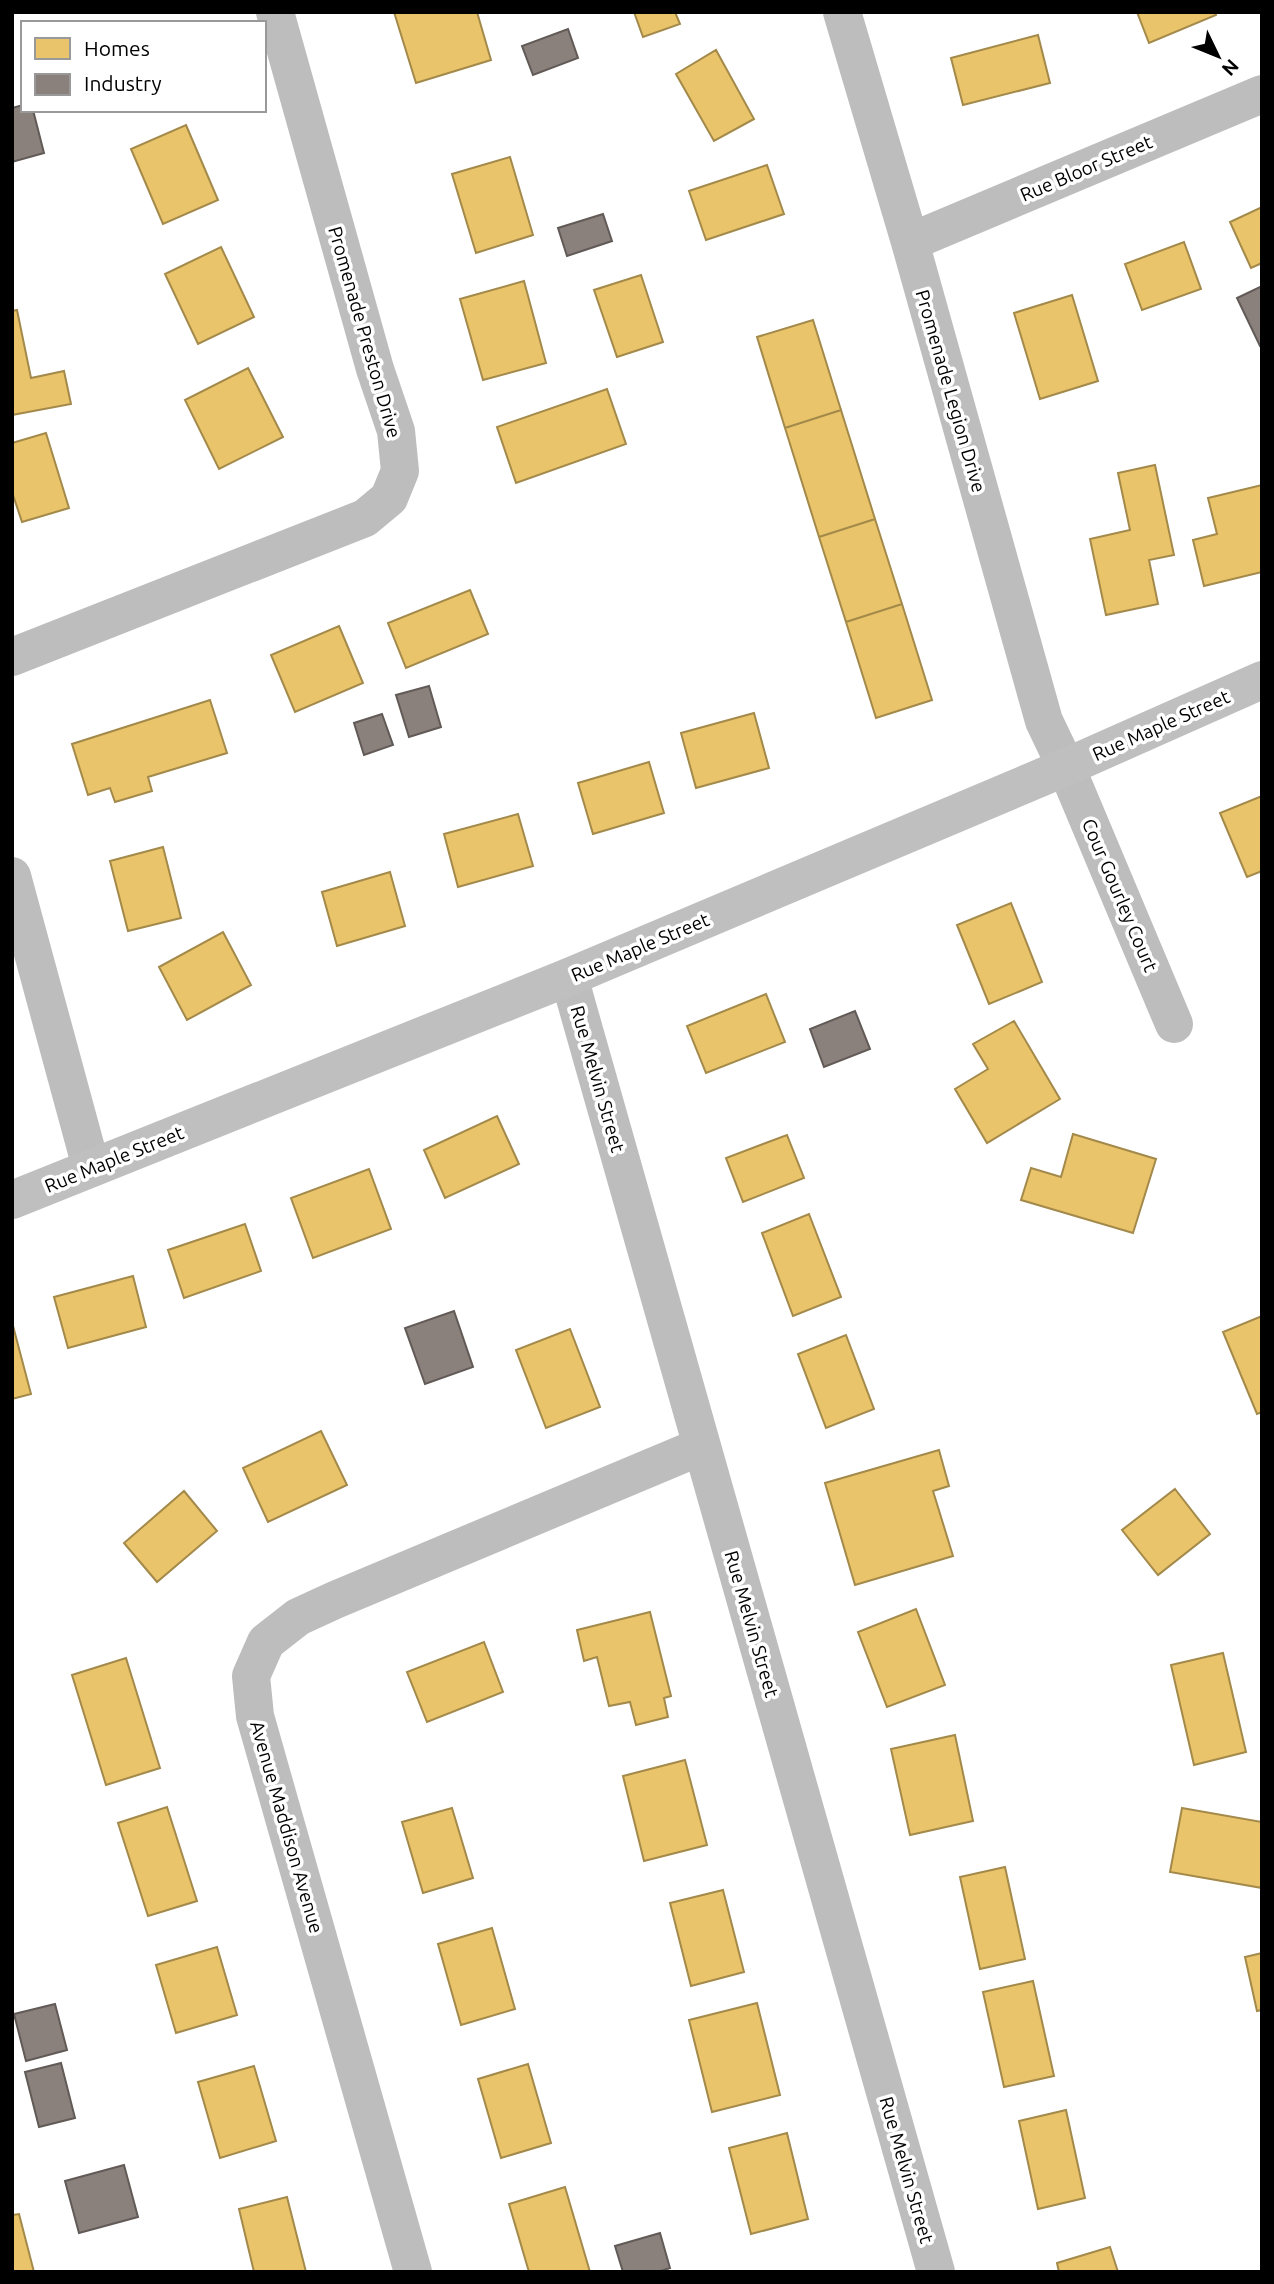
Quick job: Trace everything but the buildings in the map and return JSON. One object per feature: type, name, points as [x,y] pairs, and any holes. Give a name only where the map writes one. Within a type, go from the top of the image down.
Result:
[{"type":"street","name":"Promenade Preston Drive","points":[[12,657],[365,518],[390,498],[400,471],[396,431],[375,369],[275,12]]},
{"type":"street","name":"Promenade Legion Drive","points":[[842,12],[1044,721],[1066,767]]},
{"type":"street","name":"Rue Bloor Street","points":[[909,242],[1262,94]]},
{"type":"street","name":"Rue Maple Street","points":[[12,1200],[569,976],[1066,767],[1262,680]]},
{"type":"street","name":"Cour Gourley Court","points":[[1066,767],[1174,1024]]},
{"type":"street","points":[[12,876],[91,1167]]},
{"type":"street","name":"Rue Melvin Street","points":[[569,976],[936,2272]]},
{"type":"street","name":"Avenue Maddison Avenue","points":[[413,2272],[255,1716],[251,1676],[267,1642],[298,1618],[702,1446]]}]
